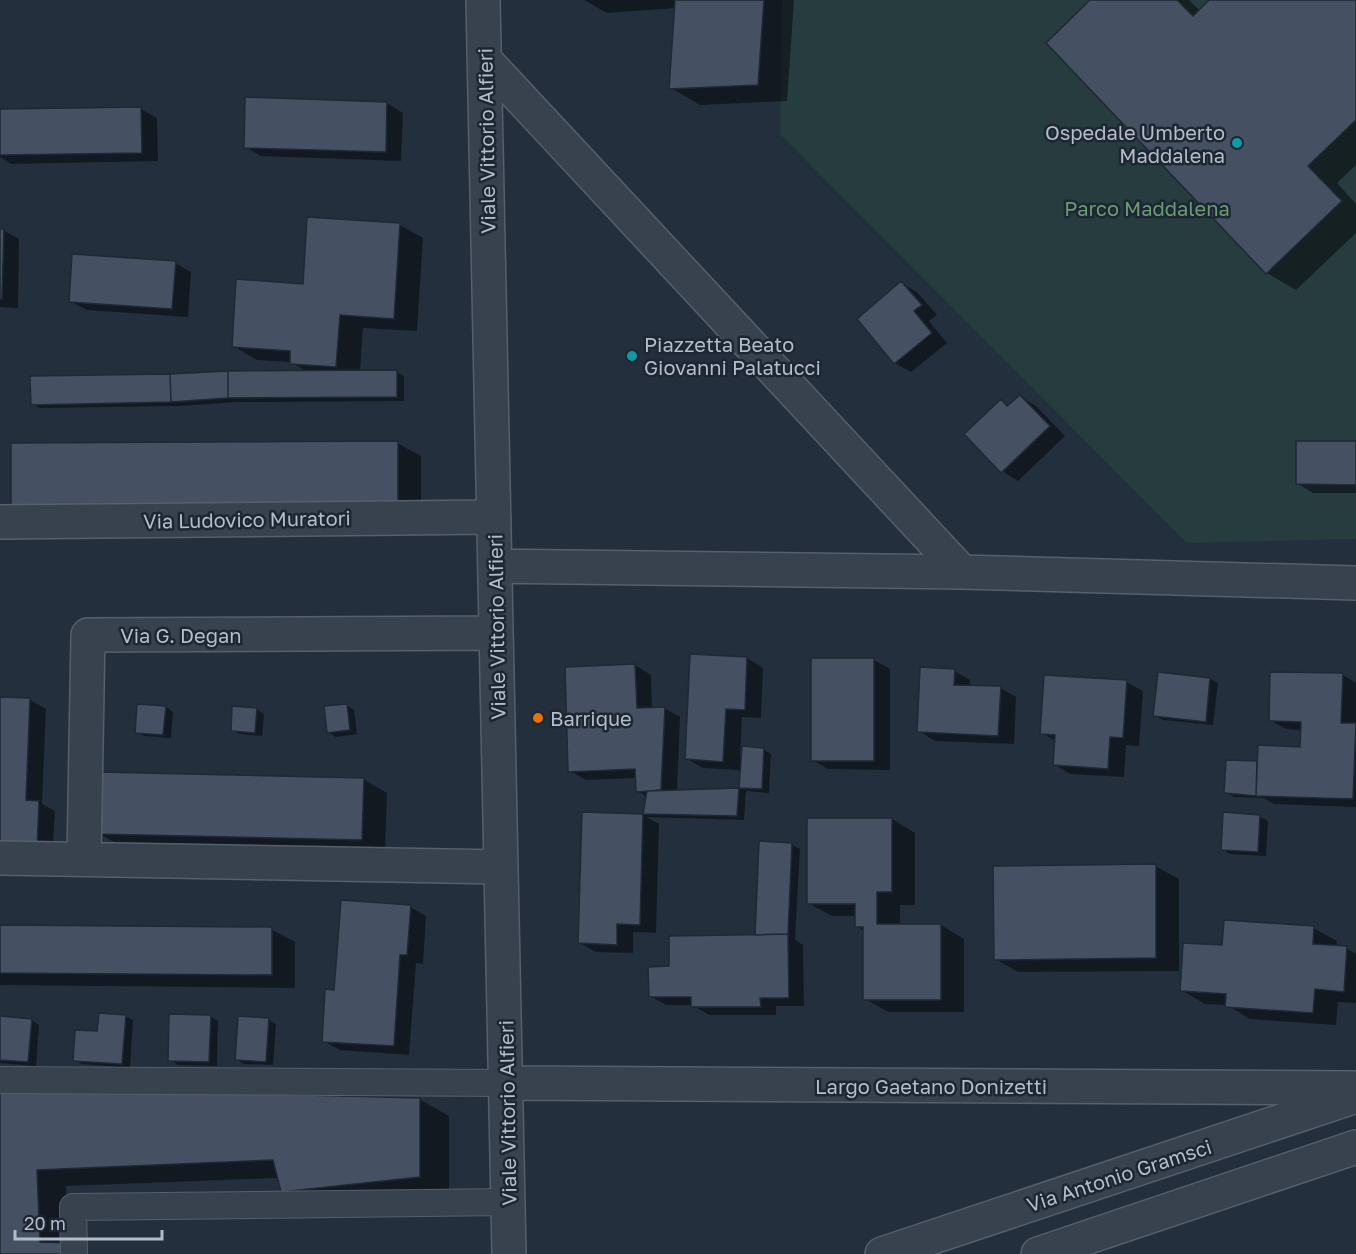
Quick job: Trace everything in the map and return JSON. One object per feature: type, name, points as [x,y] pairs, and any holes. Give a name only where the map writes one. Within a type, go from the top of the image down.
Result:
[{"type":"street","name":"Viale Vittorio Alfieri","points":[[483,0],[509,1254]]},
{"type":"street","points":[[484,60],[962,572]]},
{"type":"street","name":"Via Ludovico Muratori","points":[[0,522],[494,517]]},
{"type":"street","points":[[495,566],[962,572],[1356,583]]},
{"type":"street","name":"Via G. Degan","points":[[84,858],[88,635],[496,633]]},
{"type":"street","points":[[0,858],[501,867]]},
{"type":"street","name":"Largo Gaetano Donizetti","points":[[506,1083],[1356,1088]]},
{"type":"street","name":"Via Antonio Gramsci","points":[[882,1254],[1356,1096]]},
{"type":"street","points":[[1038,1254],[1356,1147]]},
{"type":"lane","points":[[0,1080],[506,1083]]},
{"type":"lane","points":[[74,1254],[73,1207],[508,1202]]},
{"type":"green space","name":"Parco Maddalena","points":[[782,0],[1356,0],[1356,539],[1187,543],[780,134]]},
{"type":"building","points":[[675,0],[764,0],[758,85],[669,89]]},
{"type":"building","name":"Ospedale Umberto Maddalena","points":[[1090,0],[1177,0],[1193,16],[1209,0],[1356,0],[1356,120],[1308,166],[1342,201],[1266,274],[1046,43]]},
{"type":"building","points":[[245,97],[387,102],[386,152],[244,148]]},
{"type":"building","points":[[141,107],[142,153],[0,155],[0,109]]},
{"type":"building","points":[[307,217],[400,223],[394,319],[340,315],[336,367],[290,364],[290,351],[232,347],[236,279],[303,284]]},
{"type":"building","points":[[0,229],[4,229],[2,299],[0,299]]},
{"type":"building","points":[[72,254],[176,261],[172,309],[69,302]]},
{"type":"building","points":[[901,281],[922,305],[914,311],[932,333],[894,364],[857,319]]},
{"type":"building","points":[[397,370],[397,397],[228,398],[228,371]]},
{"type":"building","points":[[228,371],[228,398],[171,402],[170,374]]},
{"type":"building","points":[[170,374],[171,402],[31,405],[30,376]]},
{"type":"building","points":[[1020,395],[1050,426],[1001,473],[964,434],[1001,399],[1007,406]]},
{"type":"building","points":[[398,441],[398,503],[11,506],[11,443]]},
{"type":"building","points":[[1296,441],[1356,441],[1356,485],[1296,484]]},
{"type":"building","points":[[690,654],[747,657],[745,710],[726,709],[723,762],[685,759]]},
{"type":"building","points":[[811,658],[874,658],[874,761],[811,761]]},
{"type":"building","points":[[635,664],[637,708],[665,707],[661,790],[636,792],[635,769],[568,772],[565,667]]},
{"type":"building","points":[[920,667],[955,669],[954,685],[1001,686],[998,736],[917,732]]},
{"type":"building","points":[[1158,672],[1210,678],[1206,722],[1153,716]]},
{"type":"building","points":[[1270,672],[1343,673],[1341,723],[1356,723],[1353,799],[1256,796],[1258,745],[1300,747],[1301,722],[1269,721]]},
{"type":"building","points":[[1044,675],[1127,680],[1123,738],[1110,737],[1108,769],[1053,765],[1055,735],[1040,734]]},
{"type":"building","points":[[0,697],[30,698],[26,800],[39,801],[37,850],[0,849]]},
{"type":"building","points":[[137,704],[166,706],[163,735],[135,733]]},
{"type":"building","points":[[347,704],[350,730],[327,733],[324,706]]},
{"type":"building","points":[[232,706],[257,708],[255,733],[231,731]]},
{"type":"building","points":[[742,746],[764,748],[762,789],[739,788]]},
{"type":"building","points":[[1226,760],[1257,761],[1256,796],[1224,793]]},
{"type":"building","points":[[98,772],[364,778],[362,840],[96,834]]},
{"type":"building","points":[[739,788],[737,816],[643,814],[647,791]]},
{"type":"building","points":[[582,812],[643,814],[640,925],[617,924],[617,945],[578,943]]},
{"type":"building","points":[[1223,812],[1260,815],[1258,852],[1221,850]]},
{"type":"building","points":[[807,818],[892,818],[892,892],[877,892],[877,924],[941,924],[941,1000],[863,1000],[863,927],[855,927],[855,904],[807,904]]},
{"type":"building","points":[[759,841],[792,843],[788,934],[755,935]]},
{"type":"building","points":[[1156,864],[1156,958],[994,960],[993,866]]},
{"type":"building","points":[[341,900],[411,905],[407,955],[400,955],[394,1046],[322,1042],[325,989],[334,990]]},
{"type":"building","points":[[1224,920],[1314,926],[1313,944],[1347,946],[1344,992],[1315,989],[1313,1013],[1225,1007],[1226,994],[1180,991],[1183,943],[1222,945]]},
{"type":"building","points":[[0,925],[272,927],[272,975],[0,973]]},
{"type":"building","points":[[788,934],[789,998],[760,998],[761,1007],[691,1007],[691,997],[649,997],[648,967],[669,966],[669,936]]},
{"type":"building","points":[[99,1013],[126,1015],[122,1064],[73,1061],[75,1030],[97,1031]]},
{"type":"building","points":[[169,1014],[211,1015],[209,1062],[168,1061]]},
{"type":"building","points":[[0,1016],[32,1019],[28,1062],[0,1060]]},
{"type":"building","points":[[238,1016],[269,1018],[266,1062],[235,1060]]},
{"type":"building","points":[[0,1087],[420,1098],[420,1177],[281,1192],[273,1160],[37,1170],[40,1242],[69,1243],[68,1254],[0,1254]]},
{"type":"place","name":"Ospedale Umberto Maddalena","points":[[1237,143]]},
{"type":"place","name":"Piazzetta Beato Giovanni Palatucci","points":[[632,356]]},
{"type":"place","name":"Barrique","points":[[538,718]]}]
